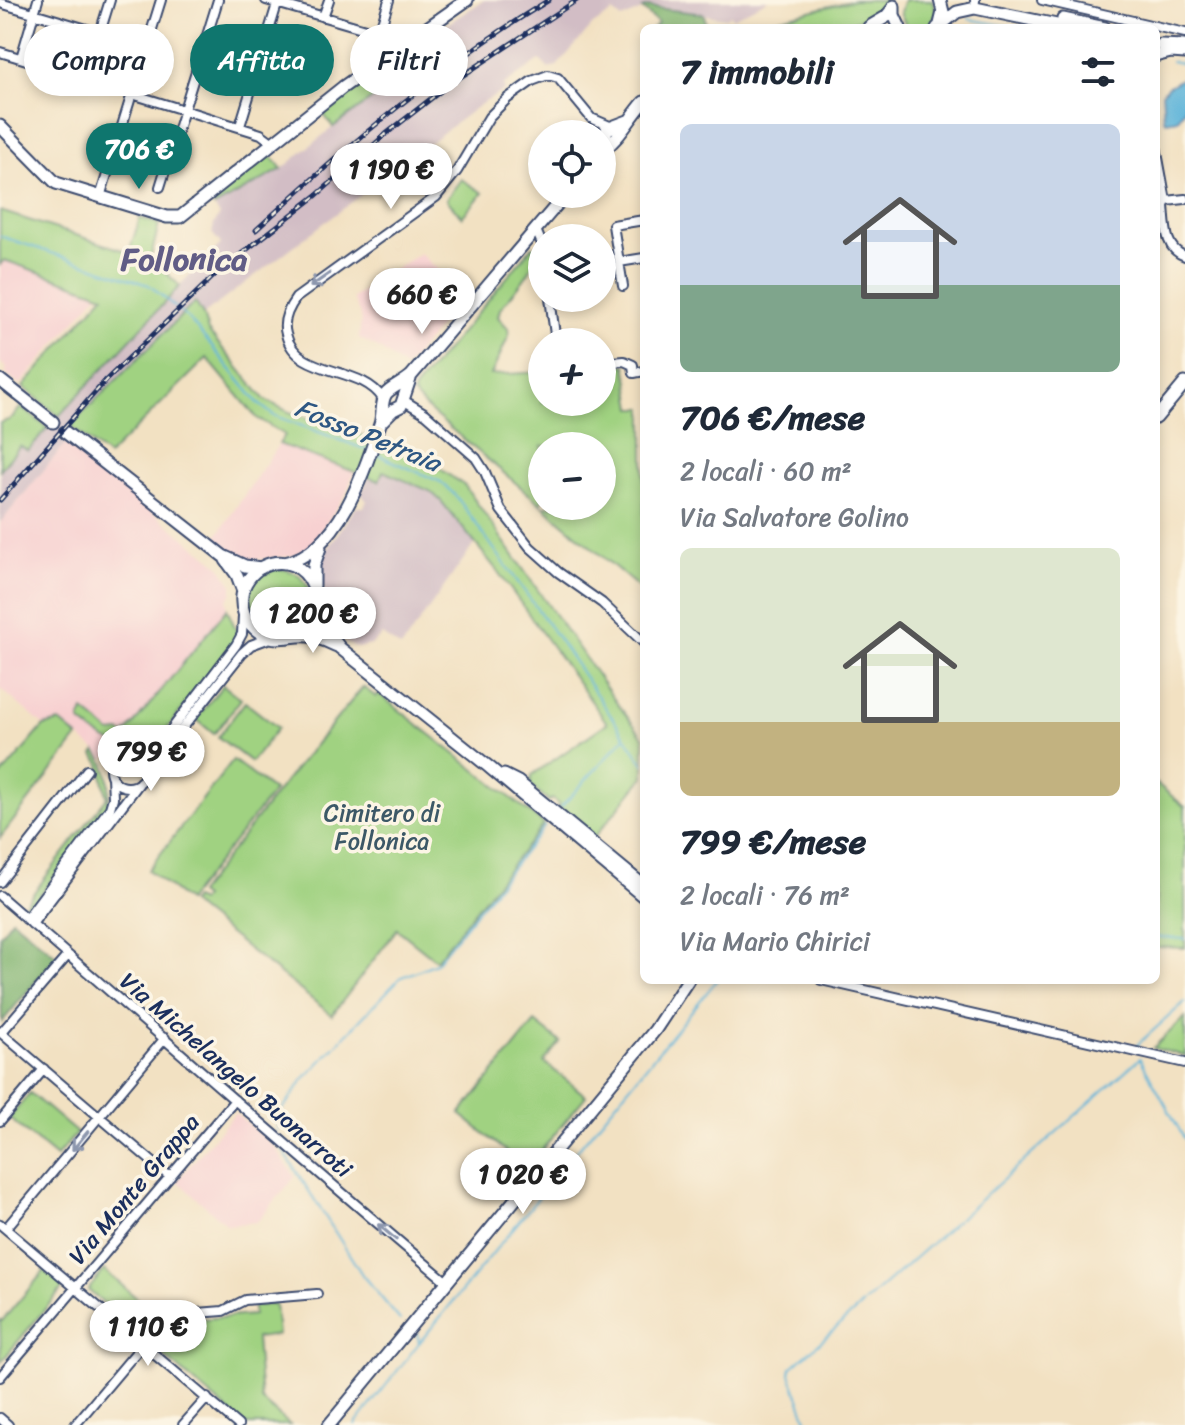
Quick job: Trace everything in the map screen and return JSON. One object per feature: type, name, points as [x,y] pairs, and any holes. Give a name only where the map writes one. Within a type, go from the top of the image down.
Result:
[{"type":"main road","points":[[0,126],[53,181],[167,217],[180,217],[343,87],[467,0]]},
{"type":"main road","points":[[939,24],[943,12],[940,0]]},
{"type":"main road","points":[[941,24],[951,15],[979,2],[1086,24]]},
{"type":"main road","points":[[979,2],[1057,24]]},
{"type":"main road","points":[[874,24],[886,17],[895,4]]},
{"type":"main road","points":[[895,4],[894,15],[898,24]]},
{"type":"main road","points":[[1160,51],[1185,46]]},
{"type":"main road","points":[[1160,52],[1185,53]]},
{"type":"main road","points":[[616,131],[640,106]]},
{"type":"main road","points":[[541,224],[554,208]]},
{"type":"main road","points":[[65,432],[223,556],[245,566],[261,568],[306,557],[323,541],[344,511],[381,423],[411,376],[528,239]]},
{"type":"main road","points":[[0,380],[53,422]]},
{"type":"main road","points":[[1160,413],[1185,383]]},
{"type":"main road","points":[[323,541],[314,565],[316,607],[322,625],[340,648]]},
{"type":"main road","points":[[223,556],[237,575],[243,591],[243,611],[255,629],[275,638],[317,637],[340,648],[640,894]]},
{"type":"main road","points":[[284,563],[303,572],[314,587]]},
{"type":"main road","points":[[243,591],[250,577],[261,568]]},
{"type":"main road","points":[[290,636],[307,625],[316,607]]},
{"type":"main road","points":[[489,767],[518,782],[640,883]]},
{"type":"main road","points":[[329,1425],[655,1030],[685,984]]},
{"type":"street","points":[[21,58],[38,0]]},
{"type":"street","points":[[103,24],[110,0]]},
{"type":"street","points":[[154,24],[161,0]]},
{"type":"street","points":[[160,187],[218,0]]},
{"type":"street","points":[[266,0],[379,33],[389,0]]},
{"type":"street","points":[[323,17],[329,0]]},
{"type":"street","points":[[1042,0],[1146,24]]},
{"type":"street","points":[[240,126],[278,2]]},
{"type":"street","points":[[0,3],[71,24]]},
{"type":"street","points":[[1160,27],[1185,33]]},
{"type":"street","points":[[0,52],[24,59]]},
{"type":"street","points":[[594,120],[558,78],[548,75],[532,81],[489,117],[457,171],[436,197],[296,298],[284,324],[288,342],[294,352],[305,360],[359,378],[394,401],[419,409],[476,458],[501,510],[530,547],[558,572],[602,603],[640,639]]},
{"type":"street","points":[[100,197],[131,96]]},
{"type":"street","points":[[139,96],[240,126],[264,135],[273,143]]},
{"type":"street","points":[[1160,169],[1171,246],[1185,256]]},
{"type":"street","points":[[1166,201],[1185,199]]},
{"type":"street","points":[[623,286],[613,225],[640,221]]},
{"type":"street","points":[[619,262],[640,259]]},
{"type":"street","points":[[616,362],[628,362],[633,365],[634,373],[640,372]]},
{"type":"street","points":[[29,921],[110,808],[113,798],[111,766],[116,756],[126,751],[136,753],[164,739],[232,651],[242,634],[243,611]]},
{"type":"street","points":[[29,921],[242,653],[255,643],[275,638]]},
{"type":"street","points":[[136,753],[145,763],[142,780]]},
{"type":"street","points":[[0,882],[87,770]]},
{"type":"street","points":[[112,776],[124,786],[142,780]]},
{"type":"street","name":"Via Michelangelo Buonarroti","points":[[0,896],[268,1131],[447,1282]]},
{"type":"street","points":[[68,955],[1,1033],[170,1177]]},
{"type":"street","points":[[838,984],[1185,1063]]},
{"type":"street","points":[[165,1038],[100,1117],[3,1225],[238,1425]]},
{"type":"street","points":[[0,1121],[44,1069]]},
{"type":"street","name":"Via Monte Grappa","points":[[0,1377],[235,1100]]},
{"type":"street","points":[[121,1324],[134,1318],[223,1311],[245,1300],[317,1294]]},
{"type":"street","points":[[75,1425],[144,1343]]},
{"type":"street","points":[[183,1425],[207,1398]]},
{"type":"street","points":[[0,1418],[8,1425]]},
{"type":"shaded area","points":[[484,0],[768,0],[733,18],[731,15],[725,18],[648,7],[622,19],[613,12],[593,25],[557,66],[548,68],[540,60],[503,86],[505,90],[478,106],[203,315],[77,431],[70,426],[60,438],[66,443],[0,523],[0,470],[21,445],[28,451],[147,318],[221,244],[212,233],[220,215],[214,207],[282,169],[376,96],[468,96],[468,24],[447,24]]},
{"type":"shaded area","points":[[420,253],[456,287],[460,301],[405,368],[359,338],[361,318],[353,298]]},
{"type":"shaded area","points":[[4,260],[99,293],[20,385],[5,373],[7,369],[0,362],[0,265]]},
{"type":"shaded area","points":[[66,443],[220,566],[232,584],[227,609],[100,765],[94,755],[95,750],[60,722],[44,726],[0,688],[0,523]]},
{"type":"shaded area","points":[[279,444],[354,472],[346,494],[311,546],[293,556],[244,561],[224,549],[226,545],[216,537]]},
{"type":"shaded area","points":[[383,470],[430,491],[441,500],[475,543],[401,648],[382,635],[371,645],[357,648],[343,641],[325,621],[325,593],[319,572],[321,558],[356,507],[364,507],[367,501],[361,494],[369,477],[379,481]]},
{"type":"shaded area","points":[[235,1113],[275,1147],[295,1177],[257,1222],[227,1225],[177,1181]]},
{"type":"green space","points":[[854,0],[885,0],[877,11],[843,24],[758,24]]},
{"type":"green space","points":[[904,0],[932,0],[937,12],[931,24],[905,24],[900,12]]},
{"type":"green space","points":[[648,7],[704,14],[706,24],[657,24],[642,9]]},
{"type":"green space","points":[[350,92],[350,96],[376,96],[333,127],[322,112]]},
{"type":"green space","points":[[270,154],[282,169],[214,207],[212,202]]},
{"type":"green space","points":[[461,179],[483,193],[462,217],[446,199]]},
{"type":"green space","points":[[0,211],[129,252],[140,218],[159,224],[152,253],[146,260],[162,269],[180,286],[59,416],[23,387],[104,295],[4,260],[0,265]]},
{"type":"green space","points":[[528,252],[528,272],[500,309],[498,317],[508,328],[509,335],[491,375],[528,373],[528,416],[616,416],[616,366],[626,365],[633,408],[640,408],[640,589],[559,520],[616,520],[616,432],[528,432],[528,493],[413,394]]},
{"type":"green space","points":[[195,302],[208,331],[265,400],[289,412],[380,441],[439,468],[465,486],[640,733],[640,782],[592,840],[586,835],[586,830],[582,832],[577,827],[578,823],[573,824],[565,817],[567,814],[557,808],[559,805],[530,785],[532,775],[607,723],[496,569],[430,491],[383,471],[379,481],[279,444],[285,435],[257,418],[207,358],[108,456],[70,426]]},
{"type":"green space","points":[[21,407],[48,428],[28,451],[20,446],[0,470],[0,423],[11,419]]},
{"type":"green space","points":[[279,569],[297,575],[305,583],[311,601],[305,619],[297,627],[279,633],[261,627],[253,619],[247,601],[253,583],[261,575]]},
{"type":"green space","points":[[227,609],[238,634],[236,640],[159,739],[148,744],[127,746],[109,741],[82,723],[80,720],[84,711],[111,733],[125,735]]},
{"type":"green space","points":[[223,685],[241,699],[214,734],[196,719]]},
{"type":"green space","name":"Cimitero di Follonica","points":[[363,687],[376,697],[379,694],[544,824],[436,960],[397,929],[332,1015],[190,903],[193,899],[200,902],[203,898],[198,894]]},
{"type":"green space","points":[[245,702],[278,728],[251,762],[218,737]]},
{"type":"green space","points":[[60,722],[78,737],[0,838],[0,777],[44,726]]},
{"type":"green space","points":[[96,751],[108,776],[108,805],[33,904],[22,908],[107,797],[100,764],[94,755]]},
{"type":"green space","points":[[233,760],[274,791],[187,901],[148,870]]},
{"type":"green space","points":[[1160,786],[1185,807],[1185,948],[1160,947]]},
{"type":"green space","points":[[12,919],[57,956],[2,1022],[0,935]]},
{"type":"green space","points":[[1185,1017],[1185,1056],[1153,1048]]},
{"type":"green space","points":[[535,1022],[560,1042],[544,1062],[586,1096],[527,1168],[460,1114]]},
{"type":"green space","points":[[30,1093],[77,1133],[56,1157],[9,1118]]},
{"type":"green space","points":[[46,1269],[65,1285],[1,1362],[0,1320]]},
{"type":"green space","points":[[104,1270],[153,1312],[117,1315],[88,1290]]},
{"type":"green space","points":[[275,1304],[278,1335],[256,1338],[261,1400],[290,1425],[245,1425],[138,1334],[137,1324],[253,1315],[253,1306]]},
{"type":"water","points":[[1185,77],[1185,108],[1178,119],[1166,121],[1162,93]]},
{"type":"waterway","points":[[969,19],[997,24]]},
{"type":"waterway","points":[[1171,61],[1185,64]]},
{"type":"waterway","name":"Fosso Petraia","points":[[0,236],[149,285],[189,319],[259,404],[273,415],[367,450]]},
{"type":"waterway","name":"Fosso Petraia","points":[[376,454],[441,482],[456,496],[640,758]]},
{"type":"waterway","points":[[561,807],[625,737]]},
{"type":"waterway","points":[[277,1132],[278,1116],[303,1080],[400,978],[436,963],[545,826]]},
{"type":"waterway","name":"Fosso Petraia","points":[[1160,937],[1185,939]]},
{"type":"waterway","points":[[419,1343],[714,984]]},
{"type":"waterway","points":[[1138,1051],[1137,1045],[1185,1002]]},
{"type":"waterway","points":[[809,1425],[790,1374],[791,1368],[1140,1058]]},
{"type":"waterway","points":[[1141,1060],[1185,1140]]},
{"type":"waterway","points":[[281,1147],[363,1276],[400,1320]]},
{"type":"waterway","points":[[355,1425],[419,1343],[417,1333]]},
{"type":"railway","points":[[256,230],[396,108],[509,25],[549,0]]},
{"type":"railway","points":[[0,500],[106,380],[218,272],[317,195],[386,134],[447,86],[577,0]]},
{"type":"district","name":"Follonica","points":[[184,259]]}]
